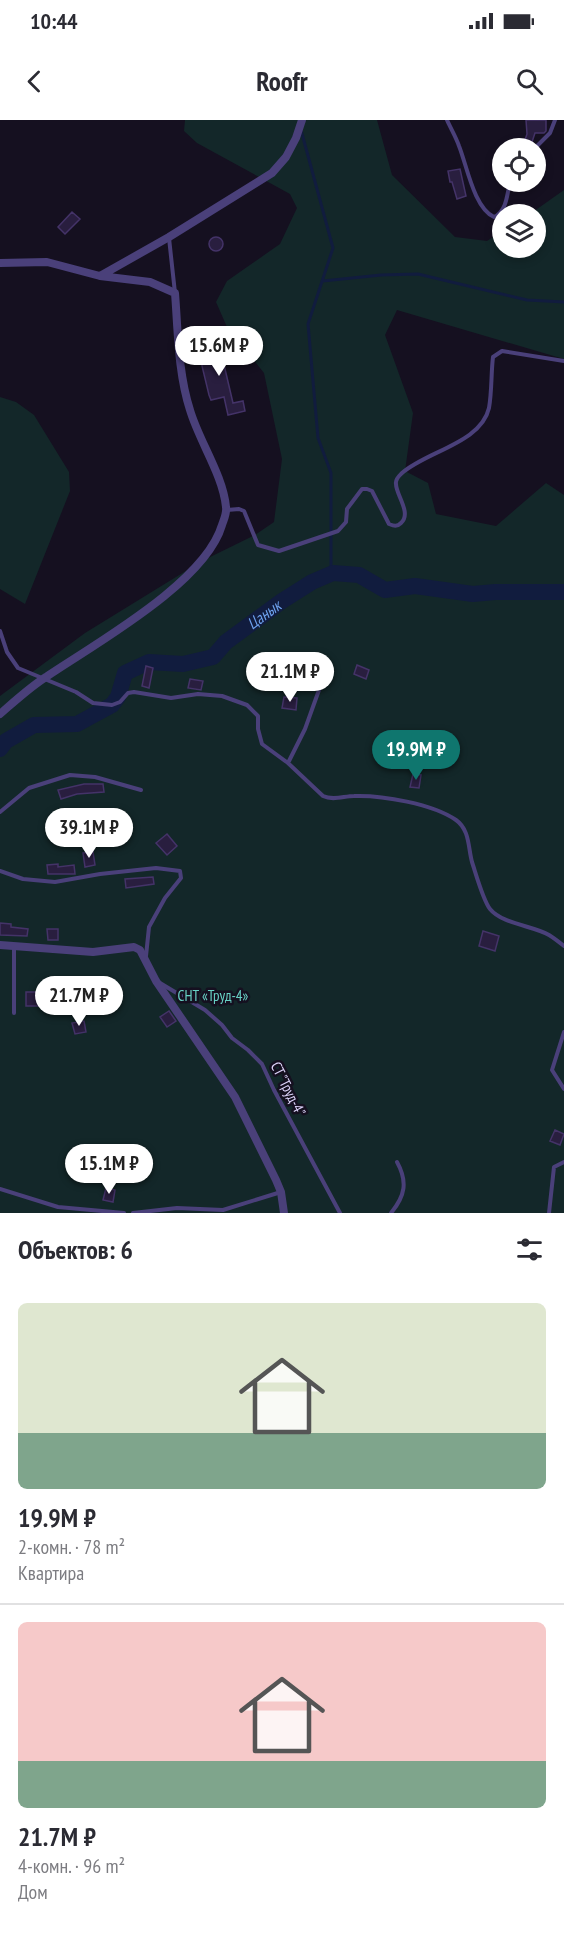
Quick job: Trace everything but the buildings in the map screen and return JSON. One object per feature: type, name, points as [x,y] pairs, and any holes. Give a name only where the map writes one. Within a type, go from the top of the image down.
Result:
[{"type":"street","points":[[100,276],[169,237],[272,173],[286,157],[302,120]]},
{"type":"street","points":[[0,263],[47,262],[100,276],[150,282],[176,293],[183,376],[189,409],[222,489],[227,510],[219,536],[202,561],[181,582],[147,609],[43,678],[0,714]]},
{"type":"street","points":[[0,945],[93,952],[134,947],[140,950],[156,981],[235,1097],[281,1192],[284,1213]]},
{"type":"lane","points":[[447,120],[473,187],[488,214],[494,217],[501,214],[508,192]]},
{"type":"lane","points":[[545,138],[550,133],[555,120]]},
{"type":"lane","points":[[169,237],[176,293]]},
{"type":"lane","points":[[227,510],[243,511],[258,545],[279,551],[338,531],[346,522],[347,509],[362,489],[372,491],[389,524],[394,527],[399,525],[404,520],[405,512],[395,483],[397,477],[413,463],[465,438],[481,425],[489,409],[493,357],[497,353],[502,351],[564,361]]},
{"type":"lane","points":[[0,631],[7,652],[18,668],[76,692],[93,703],[112,705],[120,702],[128,693],[134,692],[171,698],[198,694],[222,696],[248,705],[258,716],[258,729],[262,744],[288,763],[328,799],[384,796],[444,814],[457,821],[464,827],[471,861],[491,910],[502,917],[548,934],[564,946]]},
{"type":"lane","points":[[288,763],[305,729],[319,690],[321,658]]},
{"type":"lane","points":[[0,812],[29,788],[70,775],[95,777],[141,790]]},
{"type":"lane","points":[[0,871],[23,879],[55,882],[156,868],[180,871],[181,878],[165,898],[149,927],[146,960]]},
{"type":"lane","points":[[14,946],[14,1013]]},
{"type":"lane","name":"СТ \"Труд-4\"","points":[[156,981],[205,1010],[262,1064],[340,1213]]},
{"type":"lane","points":[[564,1032],[552,1070],[564,1089]]},
{"type":"lane","points":[[392,1213],[402,1200],[404,1175],[398,1162]]},
{"type":"lane","points":[[549,1213],[554,1167],[564,1162]]},
{"type":"lane","points":[[0,1189],[58,1207],[124,1213]]},
{"type":"lane","points":[[133,1213],[177,1208],[223,1210],[281,1192]]},
{"type":"green space","name":"СНТ «Труд-4»","points":[[185,120],[377,120],[392,175],[455,237],[487,241],[492,238],[492,258],[546,258],[546,204],[544,204],[564,190],[564,359],[397,310],[385,335],[413,413],[405,471],[428,483],[436,514],[496,526],[546,483],[564,495],[564,1213],[0,1213],[0,696],[85,633],[202,561],[255,535],[274,522],[282,459],[264,373],[227,327],[216,302],[227,281],[280,244],[297,208],[290,194],[197,143],[184,131]]},
{"type":"green space","points":[[0,397],[16,402],[34,415],[69,472],[70,491],[25,604],[0,589]]},
{"type":"waterway","points":[[301,130],[333,248],[308,324],[318,438],[331,473],[331,573]]},
{"type":"waterway","points":[[323,281],[418,274],[527,300],[564,302]]},
{"type":"waterway","name":"Цанык","points":[[0,749],[6,741],[34,725],[77,724],[112,705],[118,697],[125,673],[149,662],[183,664],[213,657],[226,642],[282,601],[312,582],[333,573],[359,575],[385,590],[415,586],[473,594],[564,592]]}]
